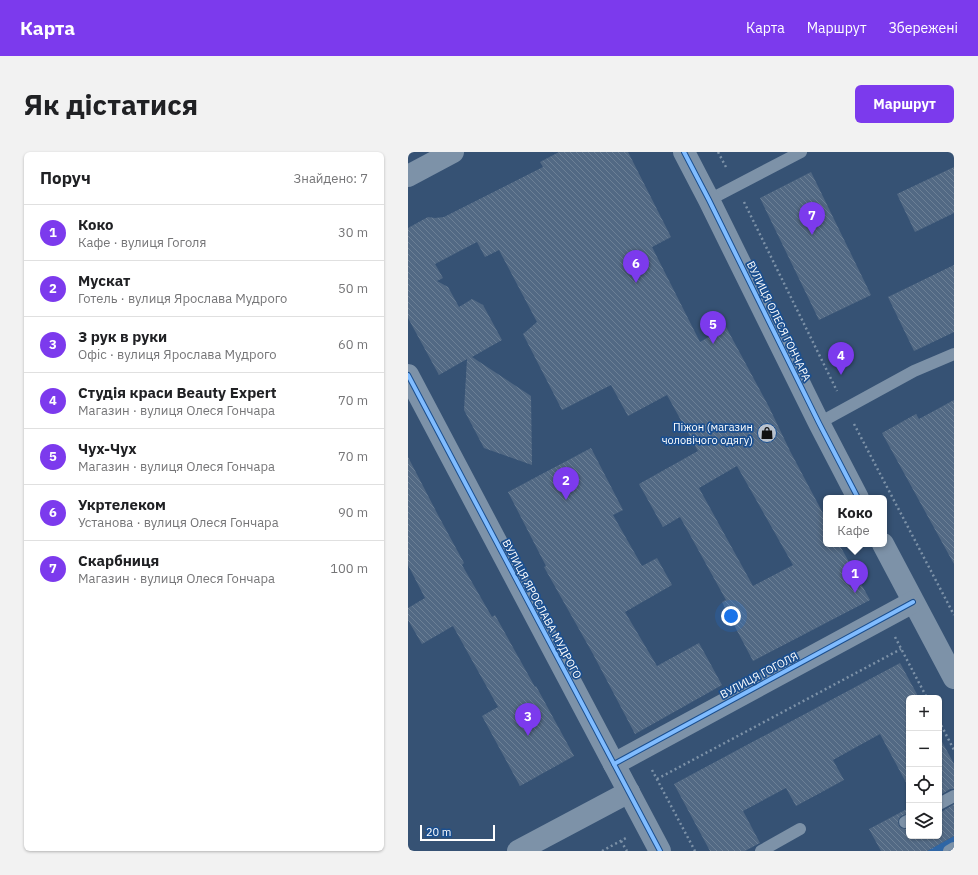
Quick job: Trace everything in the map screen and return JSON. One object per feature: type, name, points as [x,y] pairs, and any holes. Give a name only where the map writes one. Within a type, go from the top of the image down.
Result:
[{"type":"street","points":[[408,176],[453,152]]},
{"type":"street","name":"ВУЛИЦЯ ОЛЕСЯ ГОНЧАРА","points":[[684,152],[819,424],[856,495]]},
{"type":"street","name":"ВУЛИЦЯ ЯРОСЛАВА МУДРОГО","points":[[408,374],[660,851]]},
{"type":"street","points":[[885,547],[954,678]]},
{"type":"street","name":"ВУЛИЦЯ ГОГОЛЯ","points":[[614,764],[913,602]]},
{"type":"street","points":[[518,851],[629,792]]},
{"type":"lane","points":[[709,200],[801,152]]},
{"type":"lane","points":[[819,424],[914,371],[954,354]]},
{"type":"lane","points":[[941,803],[954,796]]},
{"type":"lane","points":[[761,851],[800,829]]},
{"type":"lane","points":[[949,851],[954,848]]},
{"type":"path","points":[[718,152],[846,409],[954,615]]},
{"type":"path","points":[[885,617],[925,695]]},
{"type":"path","points":[[657,779],[901,649]]},
{"type":"path","points":[[942,727],[954,750]]},
{"type":"path","points":[[641,749],[695,851]]},
{"type":"path","points":[[602,851],[621,841],[627,851]]},
{"type":"green space","points":[[954,836],[954,851],[927,851]]},
{"type":"building","points":[[559,152],[628,152],[671,237],[652,247],[700,342],[726,327],[769,407],[823,513],[823,547],[841,547],[870,600],[753,661],[722,602],[726,600],[680,517],[663,527],[639,484],[698,451],[667,395],[628,416],[611,385],[562,410],[523,334],[537,322],[499,250],[485,257],[477,242],[435,264],[443,278],[437,281],[448,287],[459,307],[472,299],[483,305],[502,340],[472,357],[531,396],[532,465],[484,448],[464,410],[467,359],[439,375],[408,318],[408,228],[428,217],[444,217],[543,167],[540,162]],"holes":[[[737,466],[793,565],[753,586],[699,488]]]},
{"type":"building","points":[[954,167],[954,213],[915,232],[897,194]]},
{"type":"building","points":[[811,172],[871,295],[819,320],[760,198]]},
{"type":"building","points":[[954,265],[954,332],[914,351],[888,297]]},
{"type":"building","points":[[954,400],[954,564],[882,433],[916,414],[919,419]]},
{"type":"building","points":[[591,448],[623,510],[613,515],[642,566],[657,558],[672,585],[625,612],[657,666],[699,643],[722,685],[635,734],[593,654],[544,567],[546,566],[508,492]]},
{"type":"building","points":[[408,457],[464,563],[462,565],[492,617],[495,615],[574,756],[520,786],[482,716],[498,707],[453,626],[422,644],[408,620],[408,608],[425,598],[408,565]]},
{"type":"building","points":[[900,663],[917,695],[906,695],[906,782],[880,734],[833,760],[844,780],[796,806],[786,788],[743,811],[760,843],[745,851],[710,851],[674,784]]},
{"type":"building","points":[[942,742],[954,764],[954,789],[950,789],[942,794]]},
{"type":"building","points":[[954,804],[954,836],[927,851],[881,851],[869,829],[906,810],[906,814],[901,816],[898,822],[901,828],[906,829],[906,839],[942,839],[943,811]]},
{"type":"cycle path","points":[[684,152],[856,495]]},
{"type":"cycle path","points":[[408,375],[660,851]]},
{"type":"cycle path","points":[[614,764],[913,602]]},
{"type":"place","name":"Скарбниця","points":[[812,235]]},
{"type":"place","name":"Укртелеком","points":[[636,283]]},
{"type":"place","name":"Чух-Чух","points":[[713,344]]},
{"type":"place","name":"Студія краси Beauty Expert","points":[[841,375]]},
{"type":"place","name":"Піжон (магазин чоловічого одягу)","points":[[767,433]]},
{"type":"place","name":"Мускат","points":[[566,500]]},
{"type":"place","name":"Коко","points":[[855,593]]},
{"type":"place","name":"З рук в руки","points":[[528,736]]}]
